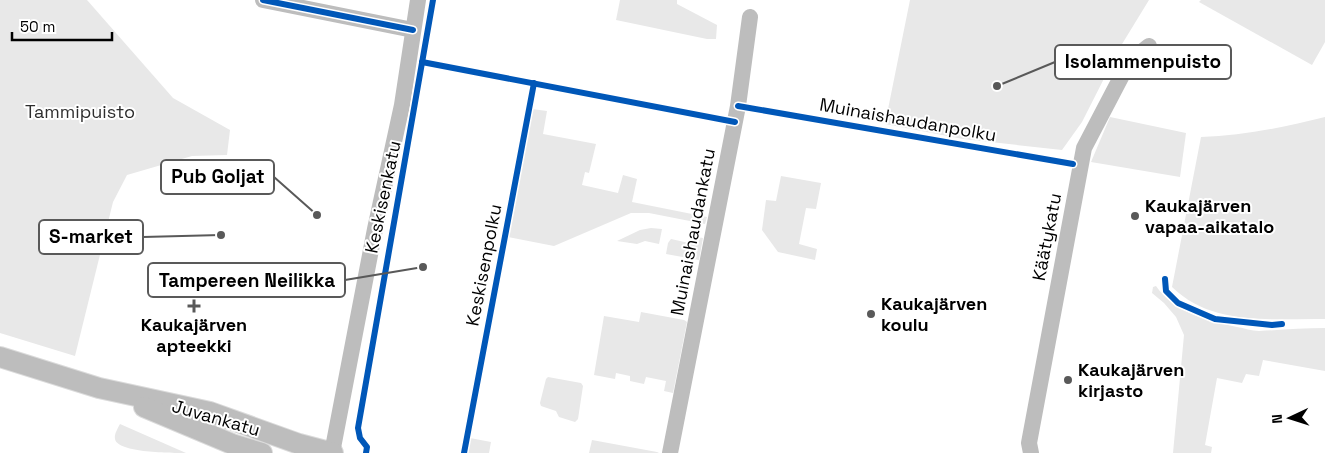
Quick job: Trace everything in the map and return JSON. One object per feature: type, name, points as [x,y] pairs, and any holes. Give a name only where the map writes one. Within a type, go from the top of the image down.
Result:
[{"type":"main road","name":"Juvankatu","points":[[0,357],[99,388],[210,412],[299,444],[332,453]]},
{"type":"main road","name":"Juvankatu","points":[[99,388],[232,444],[262,453]]},
{"type":"street","points":[[263,0],[413,30]]},
{"type":"street","name":"Keskisenkatu","points":[[332,453],[375,229],[402,104],[418,0]]},
{"type":"street","name":"Muinaishaudankatu","points":[[670,453],[738,106],[750,17]]},
{"type":"street","name":"Käätykatu","points":[[1031,453],[1029,443],[1084,148],[1128,62],[1149,46]]},
{"type":"green space","name":"Tammipuisto","points":[[0,0],[87,0],[173,98],[230,130],[227,155],[192,156],[127,175],[113,202],[75,356],[0,333]]},
{"type":"green space","points":[[620,0],[677,0],[677,4],[717,25],[716,39],[707,39],[616,20]]},
{"type":"green space","points":[[910,0],[1149,0],[1119,49],[1082,122],[1062,150],[963,139],[885,124]]},
{"type":"green space","points":[[1201,0],[1325,0],[1325,42],[1312,65],[1199,2]]},
{"type":"green space","points":[[532,109],[547,111],[543,134],[596,144],[589,173],[585,172],[582,185],[618,193],[623,175],[637,179],[632,202],[707,217],[705,224],[649,213],[631,213],[554,246],[508,237]]},
{"type":"green space","points":[[1110,117],[1186,133],[1180,177],[1091,162]]},
{"type":"green space","points":[[1325,117],[1325,319],[1264,319],[1224,314],[1206,309],[1188,300],[1172,287],[1201,137],[1264,130]]},
{"type":"green space","points":[[781,176],[821,183],[816,209],[806,208],[799,244],[817,249],[815,260],[778,252],[762,230],[766,200],[776,201]]},
{"type":"green space","points":[[662,229],[659,244],[645,241],[637,244],[617,241],[640,230]]},
{"type":"green space","points":[[691,236],[703,238],[699,260],[666,254],[668,243],[671,239],[689,243]]},
{"type":"green space","points":[[1156,286],[1172,303],[1182,309],[1226,325],[1259,331],[1325,328],[1325,371],[1263,360],[1259,376],[1246,374],[1242,383],[1217,378],[1205,445],[1212,447],[1211,453],[1173,453],[1184,335],[1176,317],[1152,293],[1153,287]]},
{"type":"green space","points":[[641,312],[687,322],[673,393],[664,391],[666,381],[646,377],[644,384],[630,381],[630,376],[616,373],[615,379],[594,375],[604,316],[639,322]]},
{"type":"green space","points":[[548,377],[581,383],[583,386],[578,419],[575,422],[559,417],[556,411],[541,406],[540,403]]},
{"type":"green space","points":[[120,424],[186,453],[135,450],[118,444],[115,439]]},
{"type":"green space","points":[[470,438],[491,442],[489,453],[467,453]]},
{"type":"green space","points":[[592,440],[657,452],[659,453],[589,453]]},
{"type":"cycle path","points":[[263,0],[413,30]]},
{"type":"cycle path","points":[[366,453],[367,447],[360,438],[358,428],[433,0]]},
{"type":"cycle path","points":[[422,62],[735,122]]},
{"type":"cycle path","name":"Keskisenpolku","points":[[464,453],[534,83]]},
{"type":"cycle path","name":"Muinaishaudanpolku","points":[[738,106],[1073,164]]},
{"type":"cycle path","points":[[1165,279],[1166,291],[1178,303],[1215,319],[1272,325],[1282,324]]},
{"type":"place","name":"Isolammenpuisto","points":[[997,86]]},
{"type":"place","name":"Pub Goljat","points":[[317,215]]},
{"type":"place","name":"Kaukajärven vapaa-aikatalo","points":[[1135,216]]},
{"type":"place","name":"S-market","points":[[221,235]]},
{"type":"place","name":"Tampereen Neilikka","points":[[423,267]]},
{"type":"place","name":"Kaukajärven apteekki","points":[[194,306]]},
{"type":"place","name":"Kaukajärven koulu","points":[[871,314]]},
{"type":"place","name":"Kaukajärven kirjasto","points":[[1068,380]]}]
